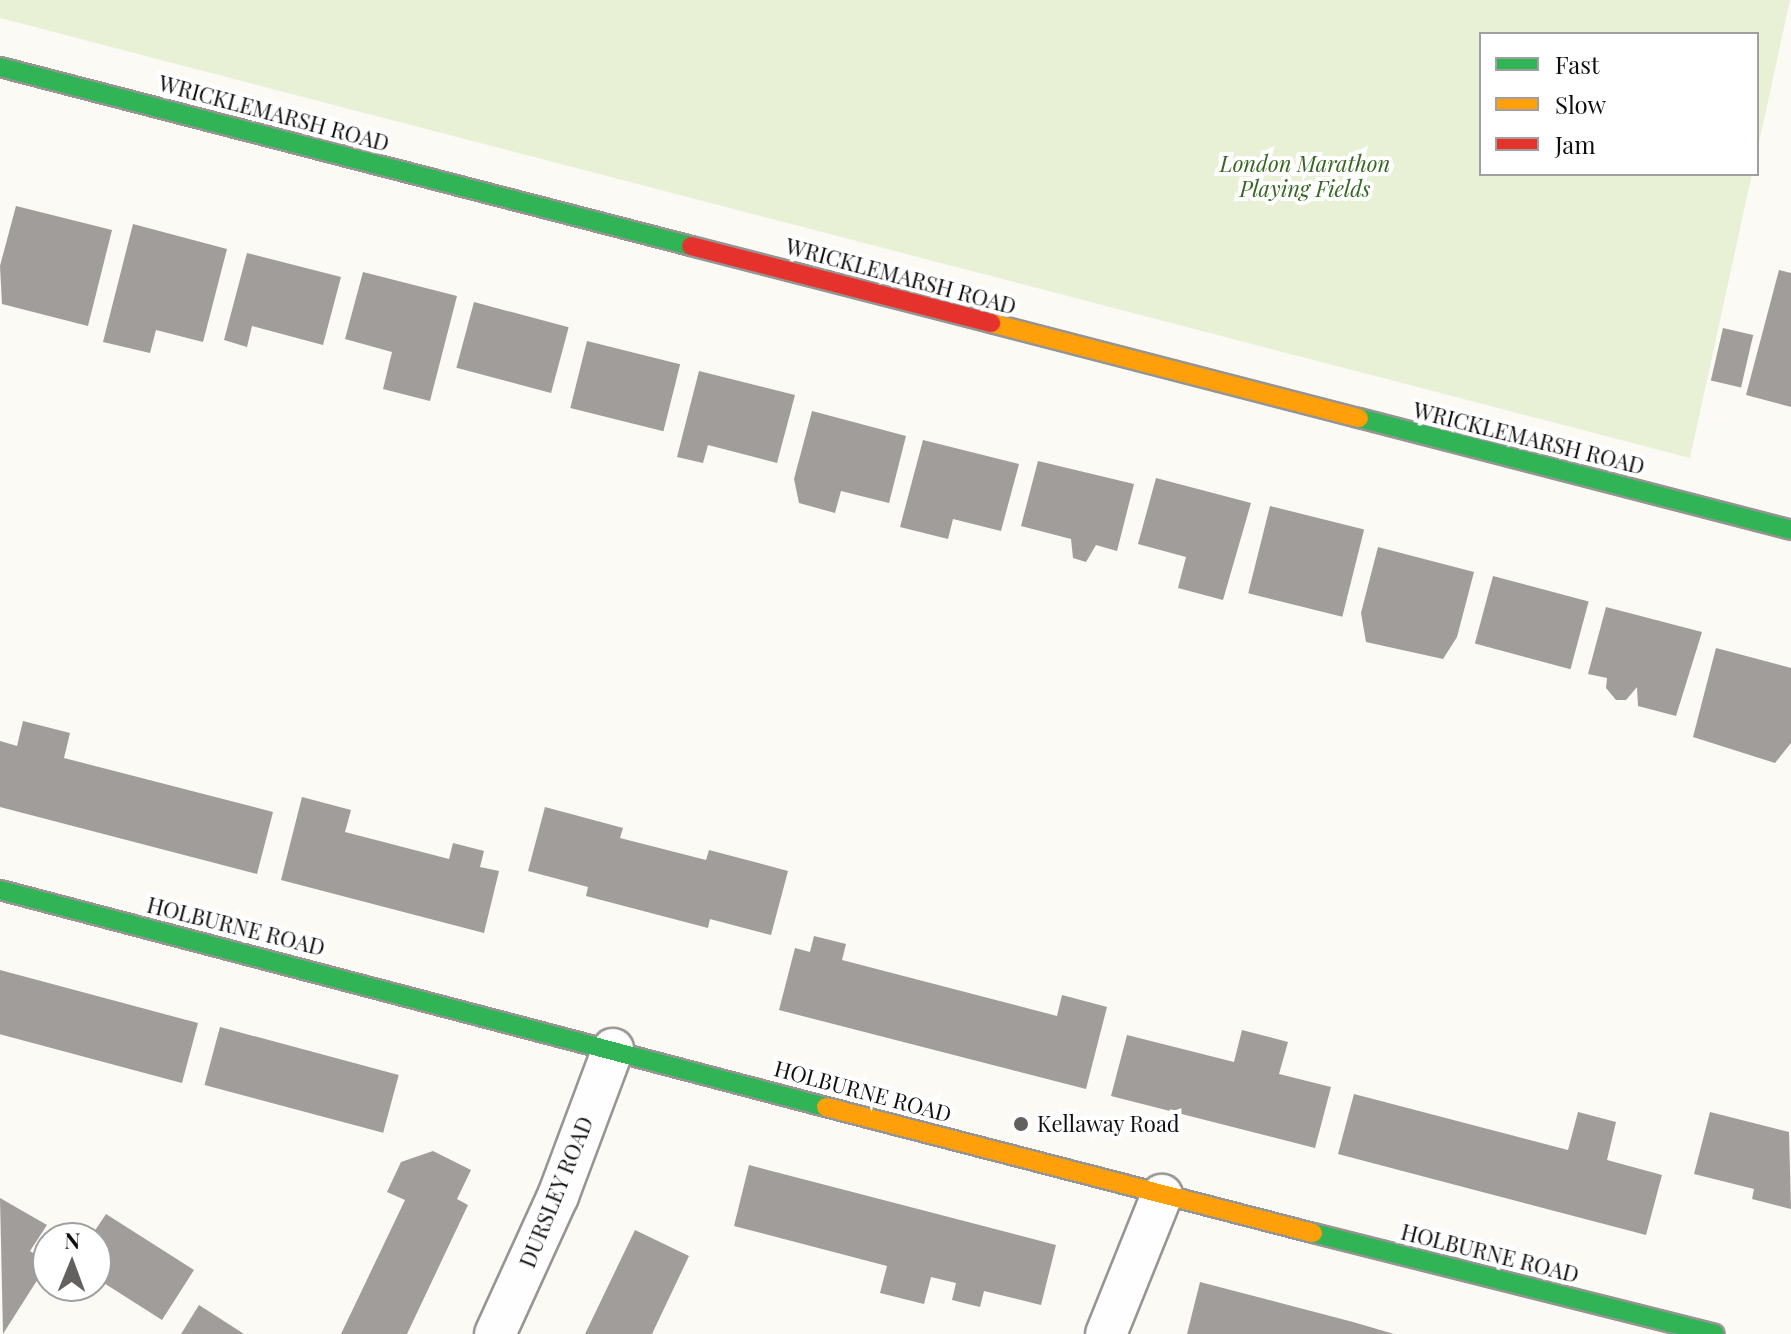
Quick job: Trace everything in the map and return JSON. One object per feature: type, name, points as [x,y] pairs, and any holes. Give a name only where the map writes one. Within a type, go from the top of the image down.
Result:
[{"type":"street","name":"WRICKLEMARSH ROAD","points":[[0,67],[1791,530]]},
{"type":"street","name":"HOLBURNE ROAD","points":[[0,890],[1162,1195],[1715,1334]]},
{"type":"street","name":"DURSLEY ROAD","points":[[495,1334],[558,1196],[613,1049]]},
{"type":"street","points":[[1106,1334],[1162,1195]]},
{"type":"green space","name":"London Marathon Playing Fields","points":[[0,0],[1790,0],[1759,143],[1759,32],[1479,32],[1479,176],[1752,176],[1690,458],[0,18]]},
{"type":"building","points":[[16,206],[112,230],[88,326],[2,304],[0,266]]},
{"type":"building","points":[[133,224],[227,249],[203,342],[156,330],[150,353],[103,342]]},
{"type":"building","points":[[247,253],[341,277],[323,345],[252,326],[247,347],[224,340]]},
{"type":"building","points":[[1779,270],[1791,273],[1791,407],[1746,395]]},
{"type":"building","points":[[363,272],[457,296],[430,401],[383,389],[392,352],[345,339]]},
{"type":"building","points":[[474,302],[569,327],[551,393],[456,368]]},
{"type":"building","points":[[1723,328],[1753,335],[1741,388],[1711,381]]},
{"type":"building","points":[[587,341],[680,364],[663,431],[570,408]]},
{"type":"building","points":[[699,371],[795,395],[777,463],[708,445],[703,463],[677,457]]},
{"type":"building","points":[[812,411],[906,436],[889,503],[841,491],[835,513],[799,503],[794,479]]},
{"type":"building","points":[[923,440],[1019,464],[1001,531],[953,519],[948,539],[900,527]]},
{"type":"building","points":[[1038,461],[1134,484],[1117,551],[1096,545],[1086,562],[1073,558],[1071,539],[1021,526]]},
{"type":"building","points":[[1156,478],[1251,503],[1223,600],[1178,588],[1186,557],[1138,544]]},
{"type":"building","points":[[1270,506],[1364,529],[1342,617],[1248,593]]},
{"type":"building","points":[[1378,547],[1474,572],[1457,637],[1443,659],[1366,642],[1361,613]]},
{"type":"building","points":[[1493,576],[1589,602],[1571,669],[1475,644]]},
{"type":"building","points":[[1606,607],[1702,632],[1676,716],[1638,706],[1637,687],[1626,700],[1616,700],[1606,688],[1607,678],[1588,674]]},
{"type":"building","points":[[1716,648],[1791,668],[1791,743],[1775,763],[1693,737]]},
{"type":"building","points":[[23,721],[70,733],[64,758],[273,812],[257,874],[0,807],[0,741],[17,746]]},
{"type":"building","points":[[302,797],[351,810],[345,832],[449,859],[453,843],[484,851],[480,867],[499,871],[484,933],[281,880]]},
{"type":"building","points":[[545,807],[623,828],[620,838],[706,860],[709,850],[788,871],[771,935],[710,919],[708,928],[586,896],[588,887],[528,871]]},
{"type":"building","points":[[814,936],[846,944],[842,960],[1057,1016],[1062,995],[1107,1007],[1086,1089],[779,1010],[795,948],[810,952]]},
{"type":"building","points":[[0,970],[198,1023],[182,1083],[0,1034]]},
{"type":"building","points":[[220,1027],[399,1075],[383,1133],[204,1085]]},
{"type":"building","points":[[1242,1030],[1288,1042],[1279,1074],[1331,1087],[1315,1148],[1111,1096],[1127,1035],[1234,1062]]},
{"type":"building","points":[[1354,1094],[1568,1150],[1578,1112],[1616,1122],[1607,1160],[1662,1175],[1646,1235],[1338,1154]]},
{"type":"building","points":[[1710,1112],[1789,1132],[1791,1209],[1752,1199],[1754,1189],[1694,1174]]},
{"type":"building","points":[[433,1151],[471,1170],[457,1199],[468,1205],[407,1334],[341,1334],[405,1200],[387,1192],[401,1162]]},
{"type":"building","points":[[749,1165],[1056,1245],[1041,1305],[984,1291],[980,1307],[952,1300],[956,1283],[931,1277],[924,1304],[880,1293],[887,1266],[734,1226]]},
{"type":"building","points":[[0,1198],[42,1222],[32,1222],[32,1288],[3,1334]]},
{"type":"building","points":[[106,1214],[194,1270],[162,1320],[112,1288],[112,1222],[101,1222]]},
{"type":"building","points":[[635,1230],[689,1256],[652,1334],[585,1334]]},
{"type":"building","points":[[1200,1282],[1353,1322],[1394,1334],[1187,1334]]},
{"type":"building","points":[[199,1305],[244,1334],[181,1334]]},
{"type":"traffic: fast","points":[[0,67],[691,246]]},
{"type":"traffic: fast","points":[[1359,418],[1791,530]]},
{"type":"traffic: fast","points":[[0,890],[826,1107]]},
{"type":"traffic: fast","points":[[1313,1233],[1715,1334]]},
{"type":"traffic: slow","points":[[991,323],[1359,418]]},
{"type":"traffic: slow","points":[[826,1107],[1313,1233]]},
{"type":"traffic: jam","points":[[691,246],[991,323]]},
{"type":"place","name":"Kellaway Road","points":[[1021,1124]]}]
